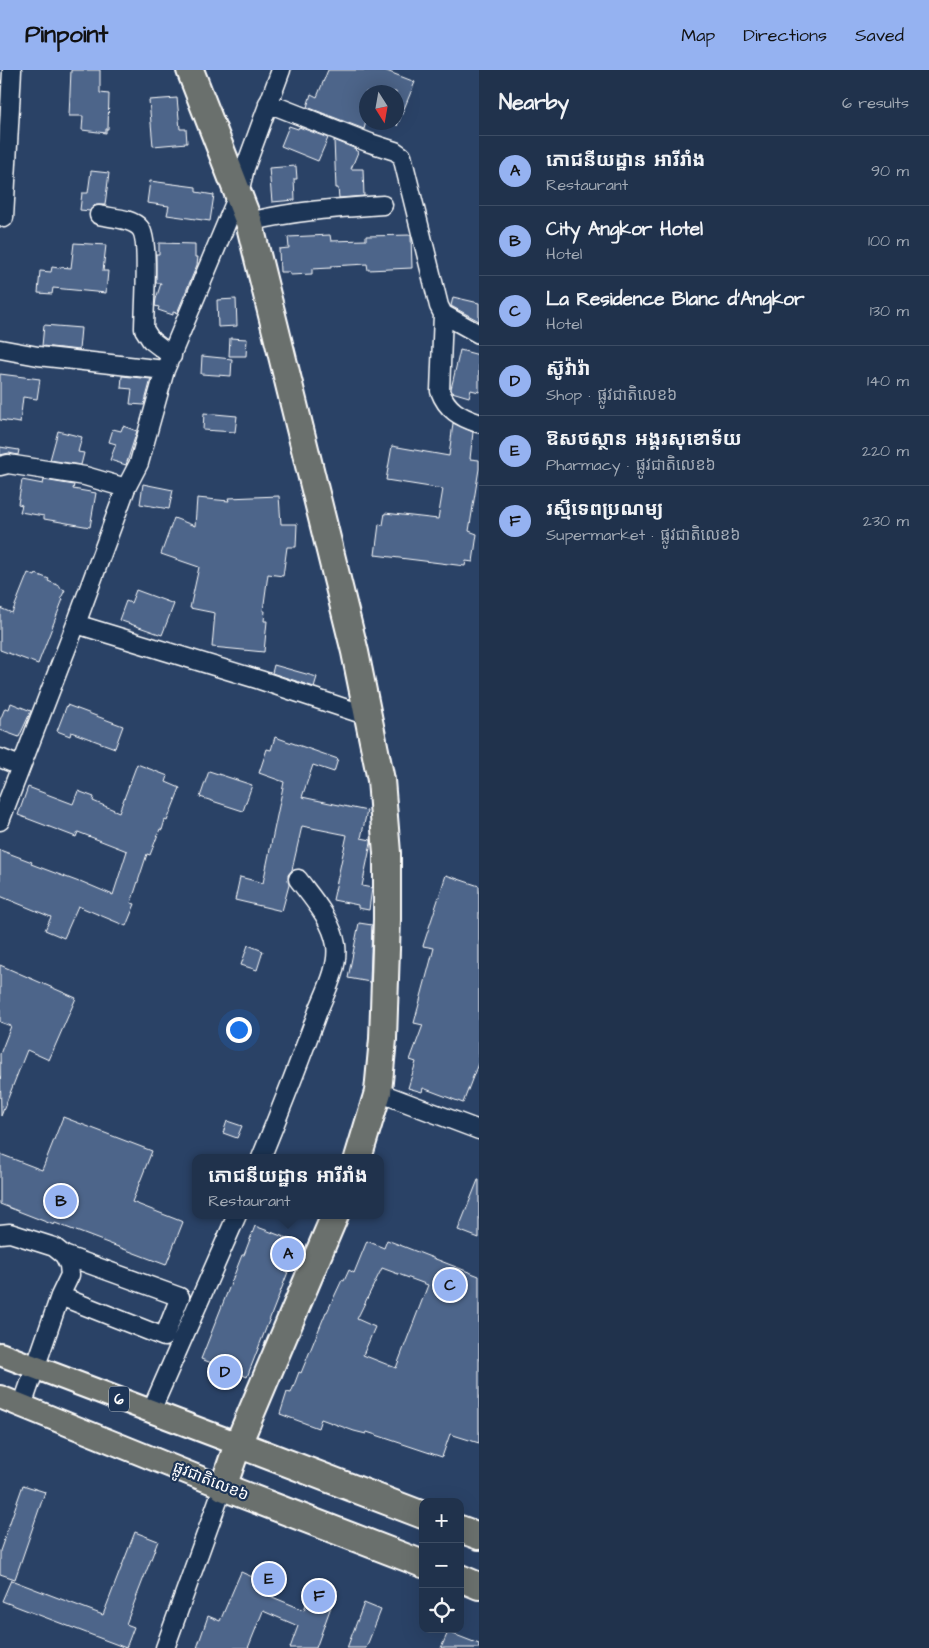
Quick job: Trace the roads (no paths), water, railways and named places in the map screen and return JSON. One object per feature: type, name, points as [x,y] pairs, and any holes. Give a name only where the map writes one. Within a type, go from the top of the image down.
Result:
[{"type":"highway","points":[[190,70],[249,222],[350,633],[381,780],[387,853],[385,987],[378,1092],[359,1154]]},
{"type":"highway","points":[[224,1487],[238,1444],[333,1219]]},
{"type":"highway","name":"6","points":[[238,1444],[419,1513]]},
{"type":"highway","name":"ផ្លូវជាតិលេខ៦","points":[[224,1487],[419,1562]]},
{"type":"highway","points":[[464,1530],[479,1536]]},
{"type":"highway","points":[[464,1580],[479,1586]]},
{"type":"main road","name":"6","points":[[0,1354],[238,1444]]},
{"type":"main road","name":"ផ្លូវជាតិលេខ៦","points":[[0,1397],[224,1487]]},
{"type":"street","points":[[4,218],[12,70]]},
{"type":"street","points":[[0,821],[126,488],[139,463],[169,363],[239,193],[245,168],[281,70]]},
{"type":"street","points":[[268,103],[370,144],[395,151],[402,156],[439,306],[443,314],[440,391],[444,401],[452,411],[478,423]]},
{"type":"street","points":[[249,222],[278,214],[383,205]]},
{"type":"street","points":[[99,215],[132,222],[143,233],[145,247],[144,329],[169,363]]},
{"type":"street","points":[[443,314],[479,334]]},
{"type":"street","points":[[0,349],[38,356],[169,363]]},
{"type":"street","points":[[0,466],[8,464],[85,476],[126,488]]},
{"type":"street","points":[[76,624],[260,680],[368,716]]},
{"type":"street","points":[[0,758],[20,766]]},
{"type":"street","points":[[262,1154],[298,1067],[335,966],[336,947],[333,931],[319,907],[298,879]]},
{"type":"street","points":[[378,1092],[479,1130]]},
{"type":"street","points":[[151,1411],[235,1219]]},
{"type":"street","points":[[0,1234],[10,1233],[54,1247],[64,1255],[180,1297],[164,1337],[60,1296]]},
{"type":"street","points":[[22,1406],[60,1296],[70,1275],[69,1265],[64,1255]]},
{"type":"street","points":[[165,1648],[224,1487]]},
{"type":"place","name":"City Angkor Hotel","points":[[61,1201]]},
{"type":"place","name":"ភោជនីយដ្ឋាន អារីរាំង","points":[[288,1254]]},
{"type":"place","name":"La Residence Blanc d'Angkor","points":[[450,1285]]},
{"type":"place","name":"ស៊ូវ៉ារ៉ា","points":[[225,1372]]},
{"type":"place","name":"ឱសថស្ថាន អង្គរសុខោទ័យ","points":[[269,1579]]},
{"type":"place","name":"រស្មីទេពប្រណម្យ","points":[[319,1596]]}]
